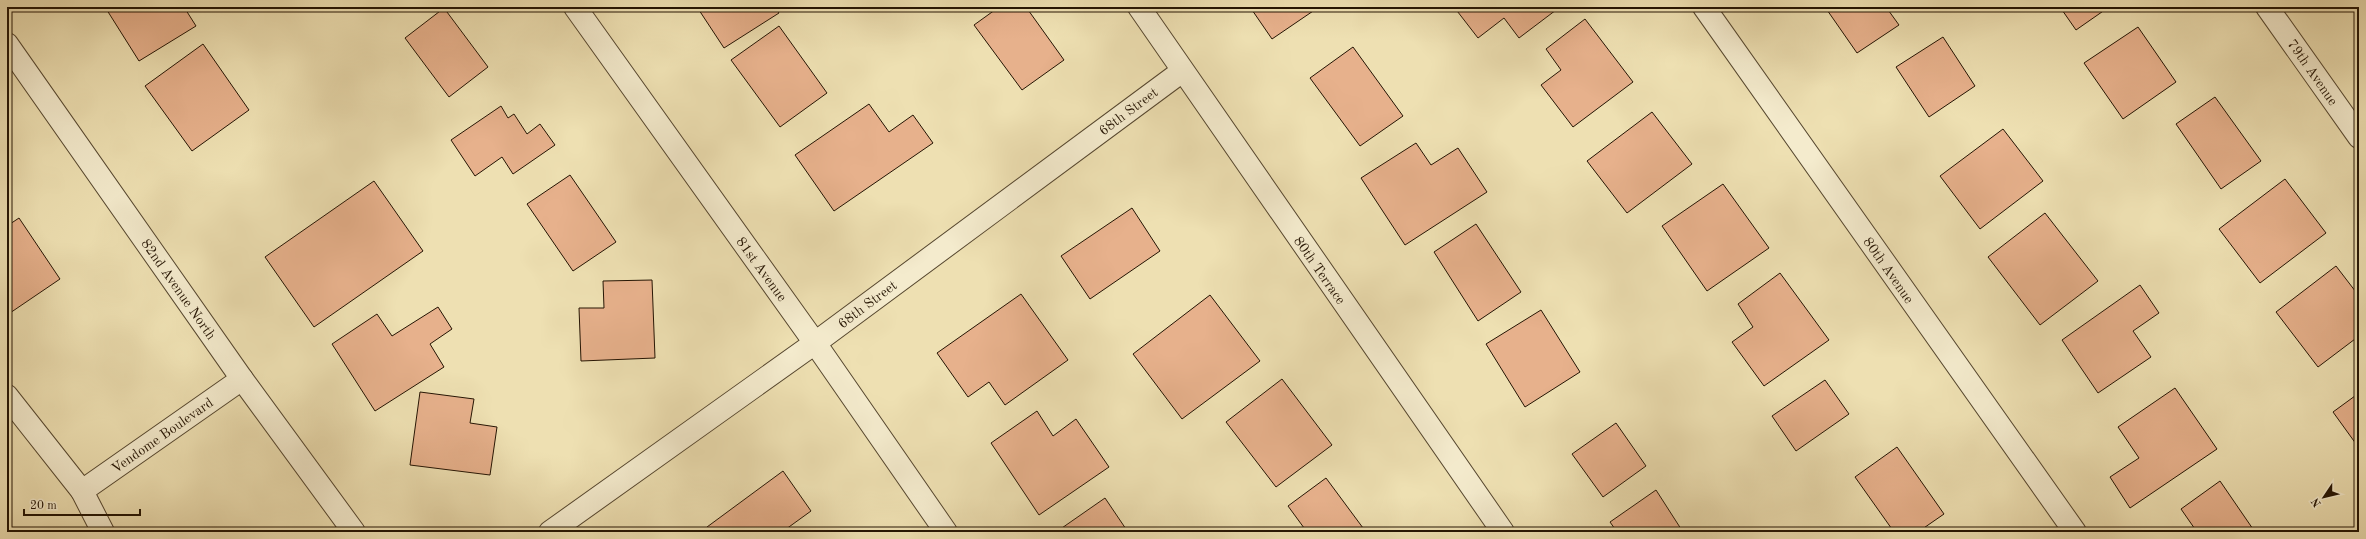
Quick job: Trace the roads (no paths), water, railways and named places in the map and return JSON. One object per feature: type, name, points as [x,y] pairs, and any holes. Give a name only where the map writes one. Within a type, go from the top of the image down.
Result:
[{"type":"street","name":"81st Avenue","points":[[575,7],[815,343],[946,532]]},
{"type":"street","name":"80th Terrace","points":[[1138,7],[1181,72],[1503,532]]},
{"type":"street","name":"80th Avenue","points":[[1704,7],[2075,532]]},
{"type":"street","name":"79th Avenue","points":[[2267,7],[2359,137]]},
{"type":"street","name":"82nd Avenue North","points":[[7,44],[242,379],[354,532]]},
{"type":"street","name":"68th Street","points":[[550,532],[815,343],[1181,72]]},
{"type":"street","name":"Vendome Boulevard","points":[[82,491],[242,379]]},
{"type":"street","points":[[7,396],[82,491],[103,532]]}]
